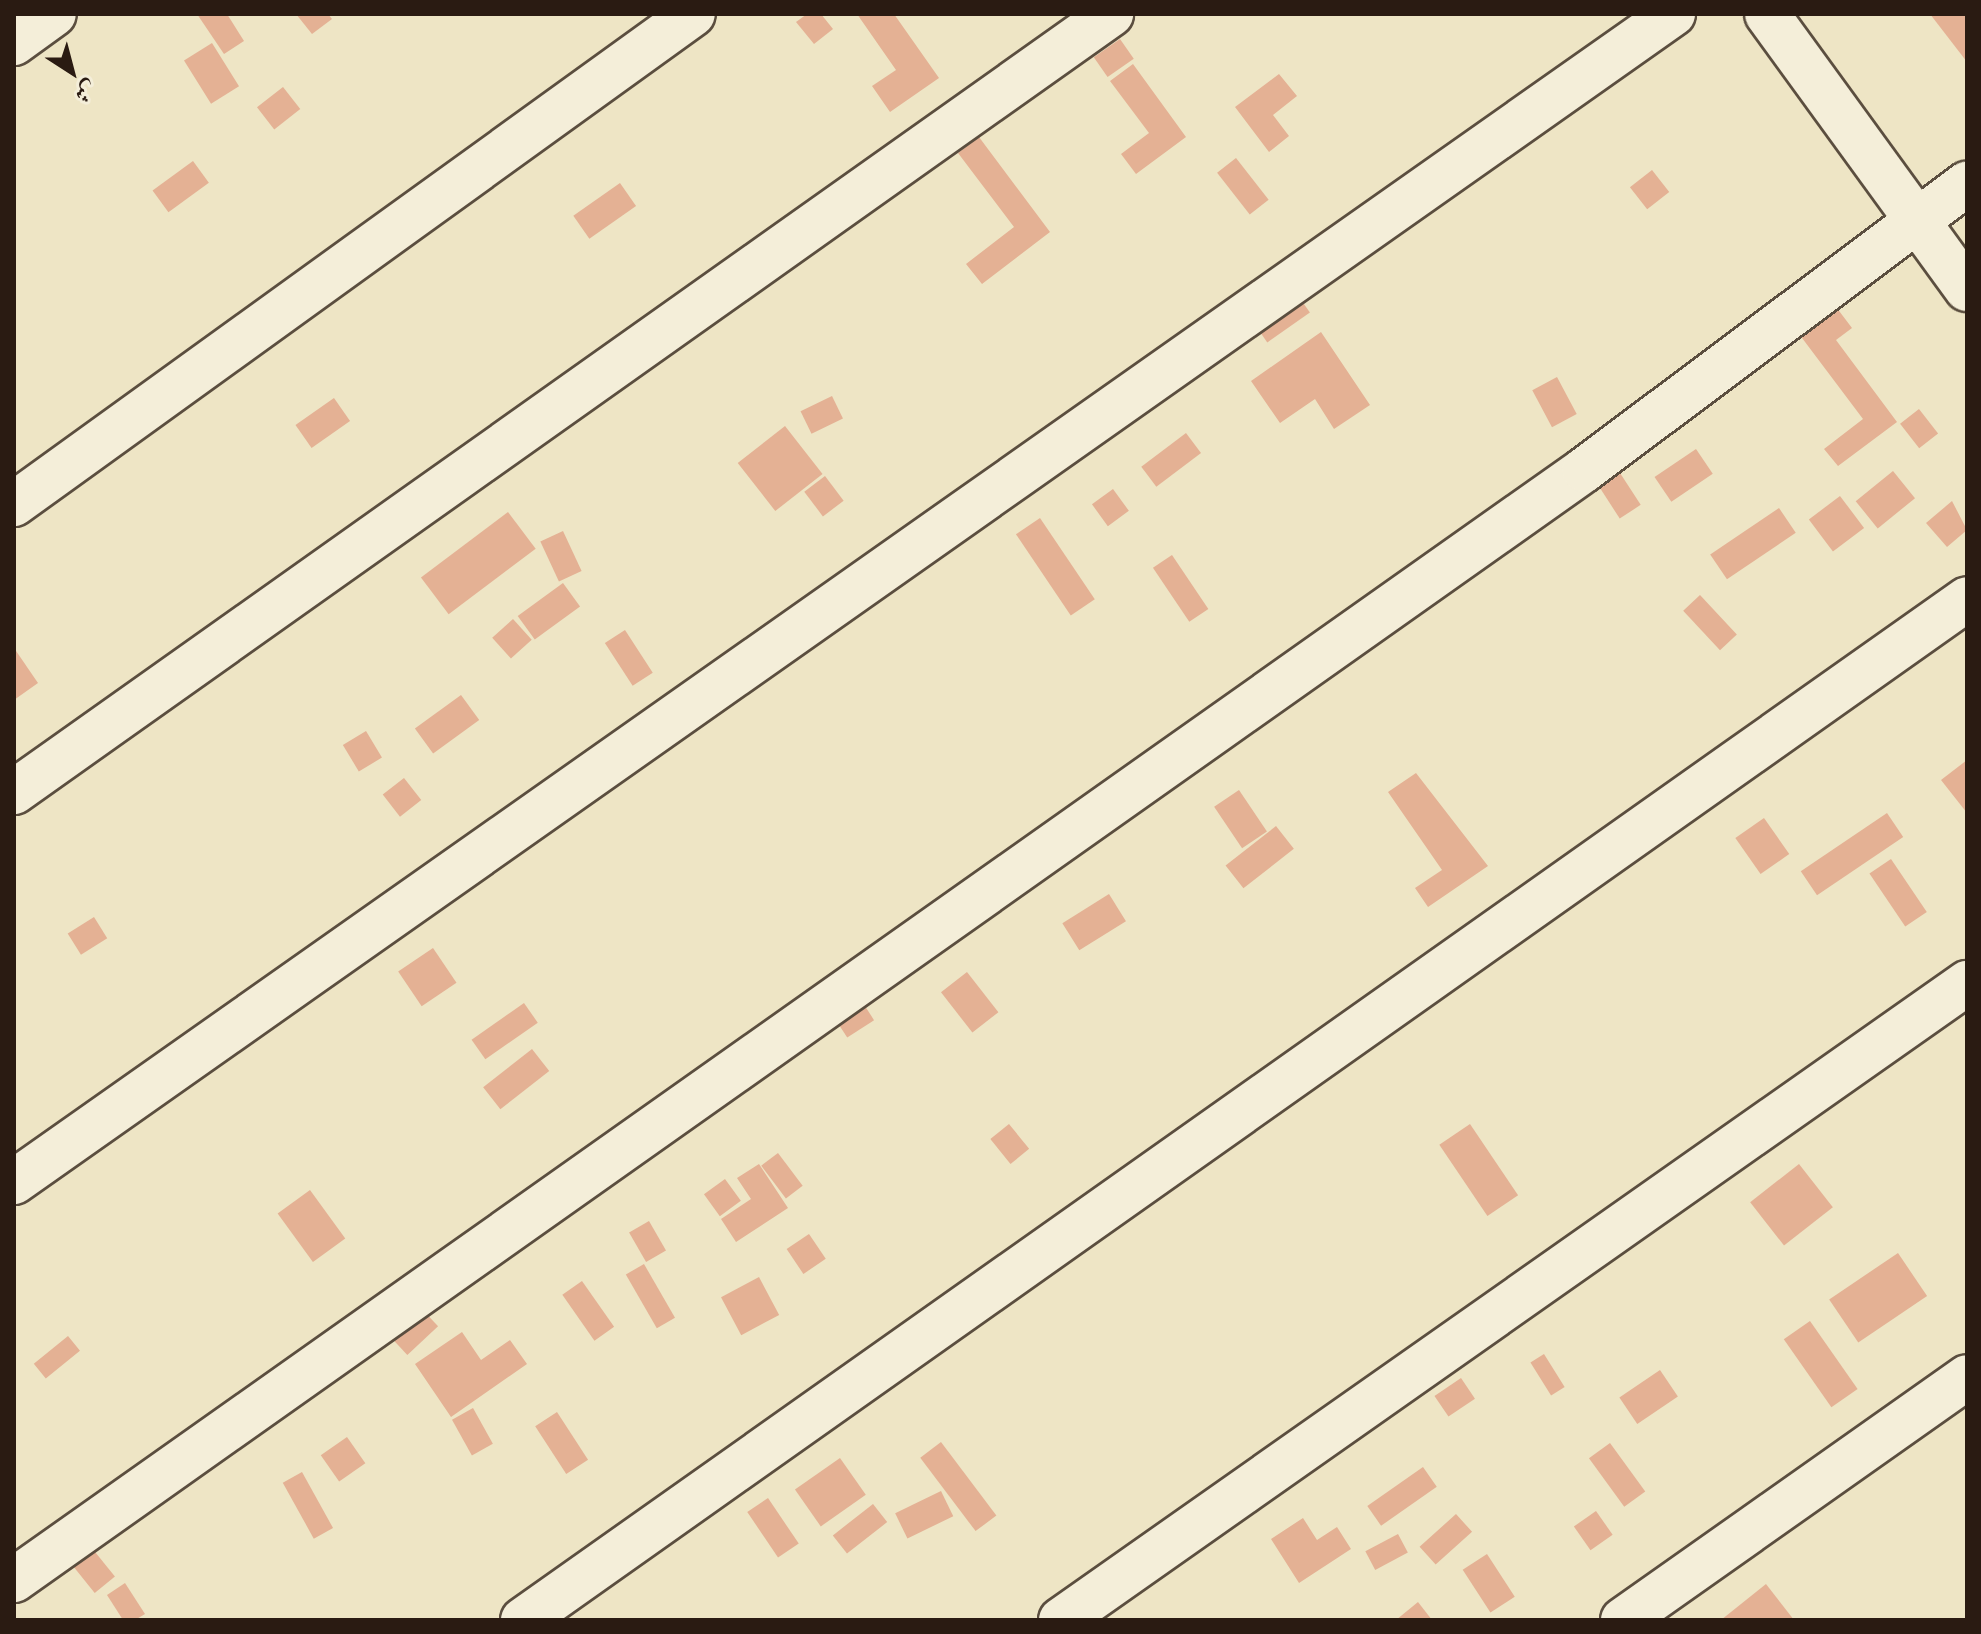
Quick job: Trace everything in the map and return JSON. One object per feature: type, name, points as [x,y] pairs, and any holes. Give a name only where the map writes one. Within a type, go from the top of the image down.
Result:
[{"type":"street","points":[[14,43],[54,14]]},
{"type":"street","points":[[14,504],[693,14]]},
{"type":"street","points":[[14,792],[1111,14]]},
{"type":"street","points":[[14,1182],[1673,14]]},
{"type":"street","points":[[1767,14],[1967,289]]},
{"type":"street","points":[[14,1580],[1584,470],[1967,184]]},
{"type":"street","points":[[523,1620],[1967,599]]},
{"type":"street","points":[[1061,1620],[1967,983]]},
{"type":"street","points":[[1623,1620],[1967,1377]]},
{"type":"building","points":[[197,14],[227,14],[244,41],[224,54]]},
{"type":"building","points":[[296,14],[328,14],[332,19],[312,34]]},
{"type":"building","points":[[807,14],[821,14],[833,29],[814,44],[796,22]]},
{"type":"building","points":[[857,14],[894,14],[939,78],[890,112],[872,86],[896,70]]},
{"type":"building","points":[[1930,14],[1966,14],[1967,62]]},
{"type":"building","points":[[1120,39],[1134,59],[1108,77],[1094,57]]},
{"type":"building","points":[[212,43],[239,86],[211,104],[184,60]]},
{"type":"building","points":[[1133,64],[1186,137],[1136,174],[1121,154],[1149,133],[1110,81]]},
{"type":"building","points":[[1279,74],[1297,96],[1273,115],[1289,136],[1269,152],[1235,107]]},
{"type":"building","points":[[283,87],[300,109],[274,129],[257,107]]},
{"type":"building","points":[[979,137],[1050,232],[982,284],[966,264],[1014,227],[958,153]]},
{"type":"building","points":[[1236,158],[1269,200],[1250,215],[1217,173]]},
{"type":"building","points":[[193,161],[209,183],[168,212],[153,190]]},
{"type":"building","points":[[1652,170],[1669,192],[1647,209],[1630,187]]},
{"type":"building","points":[[620,183],[636,206],[589,239],[573,216]]},
{"type":"building","points":[[1827,295],[1852,328],[1836,340],[1897,422],[1838,466],[1824,449],[1863,419],[1790,322]]},
{"type":"building","points":[[1299,297],[1310,313],[1267,342],[1256,327]]},
{"type":"building","points":[[1321,332],[1370,405],[1334,429],[1315,399],[1280,423],[1251,381]]},
{"type":"building","points":[[1557,377],[1577,414],[1552,427],[1532,390]]},
{"type":"building","points":[[832,396],[843,418],[812,434],[801,411]]},
{"type":"building","points":[[334,398],[350,421],[312,448],[295,425]]},
{"type":"building","points":[[1919,409],[1938,433],[1919,448],[1900,424]]},
{"type":"building","points":[[785,426],[823,474],[775,511],[738,463]]},
{"type":"building","points":[[1186,433],[1201,453],[1156,487],[1141,467]]},
{"type":"building","points":[[1696,449],[1713,474],[1671,502],[1655,477]]},
{"type":"building","points":[[1893,471],[1915,498],[1878,528],[1856,501]]},
{"type":"building","points":[[1620,473],[1641,505],[1620,518],[1599,487]]},
{"type":"building","points":[[825,476],[844,501],[823,516],[804,492]]},
{"type":"building","points":[[1113,489],[1129,511],[1108,526],[1092,504]]},
{"type":"building","points":[[1840,496],[1864,528],[1833,551],[1809,519]]},
{"type":"building","points":[[1952,501],[1967,530],[1947,547],[1926,523]]},
{"type":"building","points":[[1779,508],[1796,533],[1727,579],[1710,554]]},
{"type":"building","points":[[508,512],[536,549],[449,614],[421,578]]},
{"type":"building","points":[[1040,518],[1095,599],[1071,615],[1016,534]]},
{"type":"building","points":[[563,531],[582,571],[559,581],[540,542]]},
{"type":"building","points":[[1172,555],[1208,609],[1189,622],[1153,568]]},
{"type":"building","points":[[563,583],[580,606],[535,639],[518,616]]},
{"type":"building","points":[[1700,595],[1737,634],[1720,650],[1683,611]]},
{"type":"building","points":[[513,619],[532,640],[511,659],[492,638]]},
{"type":"building","points":[[625,630],[653,673],[633,686],[605,643]]},
{"type":"building","points":[[14,648],[38,683],[14,700]]},
{"type":"building","points":[[461,695],[479,720],[433,754],[415,729]]},
{"type":"building","points":[[366,731],[382,758],[359,771],[343,745]]},
{"type":"building","points":[[1967,760],[1967,813],[1941,780]]},
{"type":"building","points":[[1416,773],[1488,866],[1428,907],[1415,888],[1442,870],[1388,792]]},
{"type":"building","points":[[404,778],[421,800],[400,817],[383,795]]},
{"type":"building","points":[[1239,790],[1267,831],[1242,848],[1214,807]]},
{"type":"building","points":[[1887,813],[1903,837],[1817,895],[1801,871]]},
{"type":"building","points":[[1764,818],[1789,854],[1761,874],[1735,838]]},
{"type":"building","points":[[1276,826],[1294,849],[1243,888],[1226,865]]},
{"type":"building","points":[[1891,859],[1927,912],[1905,927],[1869,874]]},
{"type":"building","points":[[1109,894],[1126,921],[1079,950],[1062,923]]},
{"type":"building","points":[[94,917],[107,938],[81,955],[68,933]]},
{"type":"building","points":[[433,948],[456,983],[422,1006],[398,971]]},
{"type":"building","points":[[967,972],[998,1012],[972,1033],[941,992]]},
{"type":"building","points":[[861,1000],[874,1020],[847,1038],[834,1017]]},
{"type":"building","points":[[524,1003],[538,1023],[485,1059],[472,1040]]},
{"type":"building","points":[[532,1049],[549,1071],[500,1109],[483,1087]]},
{"type":"building","points":[[1009,1124],[1029,1149],[1010,1164],[990,1139]]},
{"type":"building","points":[[1470,1124],[1518,1195],[1487,1216],[1439,1145]]},
{"type":"building","points":[[778,1153],[803,1186],[786,1198],[761,1166]]},
{"type":"building","points":[[759,1164],[788,1208],[736,1242],[721,1219],[751,1199],[737,1178]]},
{"type":"building","points":[[1799,1164],[1833,1207],[1784,1246],[1750,1202]]},
{"type":"building","points":[[725,1179],[741,1201],[720,1216],[704,1194]]},
{"type":"building","points":[[310,1190],[345,1239],[313,1262],[278,1214]]},
{"type":"building","points":[[649,1221],[666,1250],[646,1262],[629,1232]]},
{"type":"building","points":[[809,1234],[826,1259],[803,1274],[787,1249]]},
{"type":"building","points":[[1898,1253],[1927,1296],[1858,1343],[1829,1299]]},
{"type":"building","points":[[644,1264],[675,1318],[657,1328],[626,1274]]},
{"type":"building","points":[[759,1277],[779,1315],[741,1335],[721,1297]]},
{"type":"building","points":[[582,1281],[614,1327],[594,1341],[562,1295]]},
{"type":"building","points":[[421,1308],[438,1326],[407,1355],[390,1337]]},
{"type":"building","points":[[1810,1321],[1858,1389],[1831,1407],[1784,1339]]},
{"type":"building","points":[[462,1332],[481,1360],[510,1340],[527,1364],[451,1417],[415,1364]]},
{"type":"building","points":[[68,1336],[80,1351],[46,1378],[34,1364]]},
{"type":"building","points":[[1544,1354],[1565,1387],[1551,1396],[1530,1362]]},
{"type":"building","points":[[1660,1370],[1678,1397],[1637,1424],[1619,1397]]},
{"type":"building","points":[[1461,1378],[1475,1399],[1448,1417],[1434,1396]]},
{"type":"building","points":[[473,1408],[493,1444],[472,1455],[452,1420]]},
{"type":"building","points":[[557,1412],[588,1460],[566,1474],[535,1426]]},
{"type":"building","points":[[347,1437],[365,1463],[339,1482],[321,1455]]},
{"type":"building","points":[[941,1442],[996,1515],[976,1531],[920,1458]]},
{"type":"building","points":[[1610,1443],[1645,1492],[1624,1507],[1589,1458]]},
{"type":"building","points":[[840,1458],[866,1495],[821,1526],[795,1490]]},
{"type":"building","points":[[1423,1467],[1437,1487],[1381,1526],[1367,1506]]},
{"type":"building","points":[[302,1472],[333,1528],[314,1539],[283,1483]]},
{"type":"building","points":[[941,1491],[953,1516],[907,1539],[895,1513]]},
{"type":"building","points":[[768,1498],[799,1544],[778,1558],[747,1512]]},
{"type":"building","points":[[873,1504],[887,1522],[847,1554],[833,1535]]},
{"type":"building","points":[[1596,1511],[1613,1535],[1591,1550],[1574,1526]]},
{"type":"building","points":[[1456,1514],[1472,1532],[1436,1565],[1420,1547]]},
{"type":"building","points":[[1303,1518],[1317,1540],[1337,1527],[1351,1549],[1299,1583],[1271,1539]]},
{"type":"building","points":[[1398,1534],[1408,1553],[1375,1570],[1365,1551]]},
{"type":"building","points":[[91,1547],[115,1577],[95,1593],[71,1563]]},
{"type":"building","points":[[1487,1554],[1515,1597],[1490,1613],[1463,1570]]},
{"type":"building","points":[[125,1583],[145,1614],[135,1620],[123,1620],[107,1595]]},
{"type":"building","points":[[1766,1584],[1794,1620],[1721,1620]]},
{"type":"building","points":[[1418,1602],[1432,1620],[1396,1620]]}]
